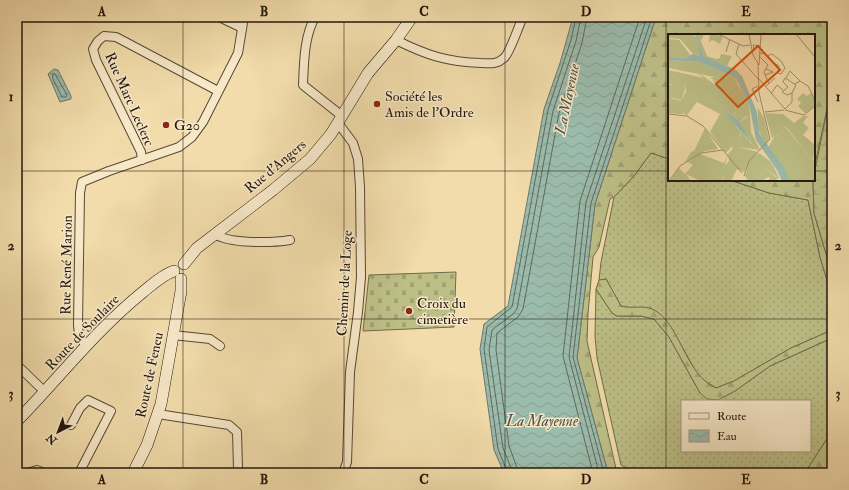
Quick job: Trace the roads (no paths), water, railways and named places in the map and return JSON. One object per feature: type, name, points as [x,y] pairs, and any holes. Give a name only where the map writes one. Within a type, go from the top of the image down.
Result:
[{"type":"main road","name":"Rue d'Angers","points":[[184,264],[196,248],[299,168],[331,134],[368,73],[396,40],[408,18]]},
{"type":"main road","name":"Route de Feneu","points":[[133,473],[147,445],[158,414],[181,291],[177,275],[185,277],[188,273],[184,264]]},
{"type":"main road","name":"Route de Soulaire","points":[[17,421],[46,392],[86,345],[133,300],[161,278],[177,275]]},
{"type":"street","points":[[219,17],[242,28]]},
{"type":"street","points":[[142,160],[179,147],[192,137],[202,122],[238,54],[244,17]]},
{"type":"street","name":"Chemin de la Loge","points":[[315,17],[310,26],[305,57],[303,85],[340,120],[353,143],[358,159],[360,206],[359,305],[350,372],[347,462],[343,473]]},
{"type":"street","points":[[396,40],[436,58],[456,62],[496,64],[504,58],[509,51],[523,17]]},
{"type":"street","name":"Rue Marc Leclerc","points":[[142,160],[140,152],[96,60],[93,49],[98,41],[104,36],[116,38],[218,91]]},
{"type":"street","name":"Rue René Marion","points":[[86,345],[80,336],[78,325],[80,193],[82,182],[142,160]]},
{"type":"street","points":[[214,234],[220,238],[241,240],[278,242],[290,240]]},
{"type":"street","points":[[173,335],[210,339],[220,346]]},
{"type":"street","points":[[17,366],[46,392]]},
{"type":"street","points":[[71,425],[80,408],[88,400],[111,411],[79,473]]},
{"type":"street","points":[[158,414],[228,425],[238,432],[238,468]]},
{"type":"street","points":[[27,473],[37,470],[44,473]]},
{"type":"water","name":"La Mayenne","points":[[573,17],[656,17],[595,204],[577,358],[608,473],[504,473],[494,450],[480,349],[484,324],[508,306],[544,109],[560,63]]},
{"type":"water","points":[[54,69],[58,70],[71,96],[71,99],[60,102],[48,74]]},
{"type":"place","name":"Société les Amis de l'Ordre","points":[[377,104]]},
{"type":"place","name":"G20","points":[[166,125]]},
{"type":"place","name":"Croix du cimetière","points":[[409,311]]}]
